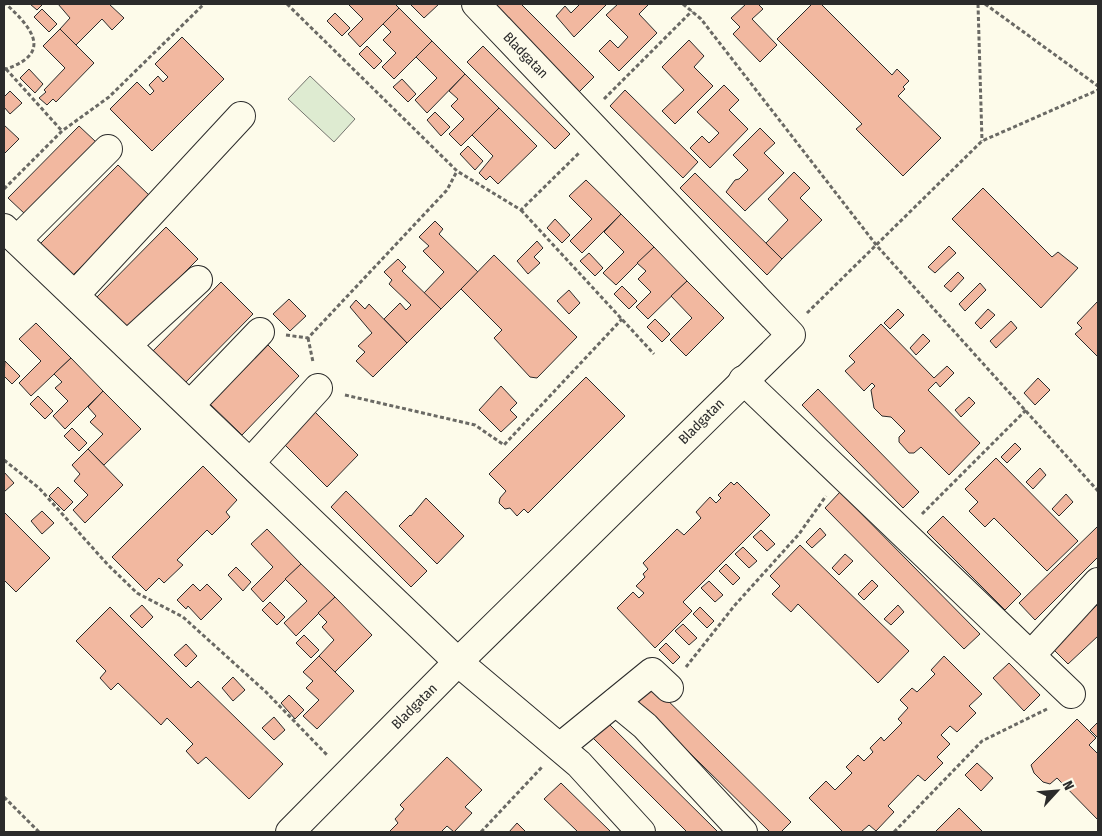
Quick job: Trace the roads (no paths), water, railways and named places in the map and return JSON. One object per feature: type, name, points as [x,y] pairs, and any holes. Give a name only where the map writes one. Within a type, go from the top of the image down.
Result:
[{"type":"street","name":"Bladgatan","points":[[290,832],[458,662],[791,334],[593,124],[476,4]]},
{"type":"street","points":[[75,295],[241,116]]},
{"type":"street","points":[[108,149],[10,234],[458,662],[579,764],[641,832]]},
{"type":"street","points":[[127,345],[198,280]]},
{"type":"street","points":[[190,405],[260,332]]},
{"type":"street","points":[[743,380],[904,532],[1071,694]]},
{"type":"street","points":[[250,462],[318,388]]},
{"type":"street","points":[[1031,655],[1098,582]]},
{"type":"street","points":[[560,748],[652,672],[669,688]]},
{"type":"street","points":[[616,702],[645,726],[743,832]]}]
